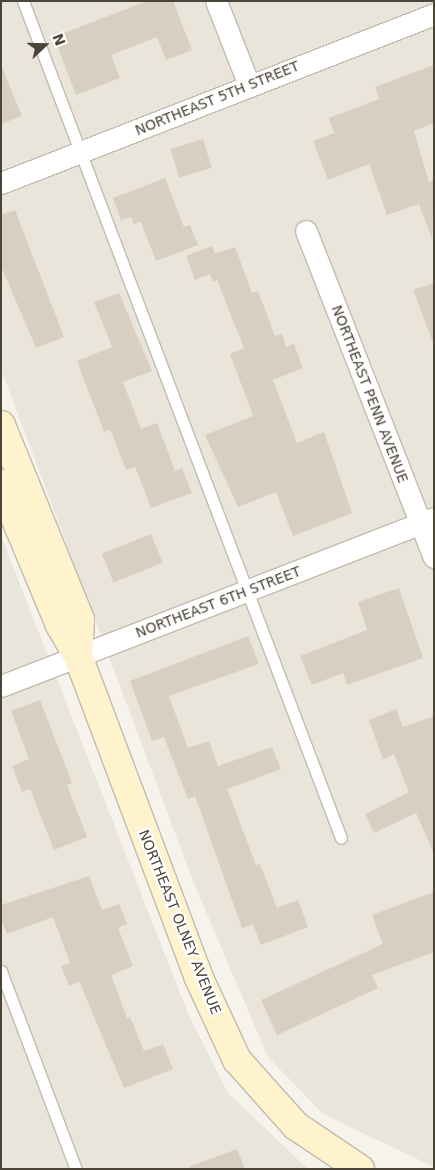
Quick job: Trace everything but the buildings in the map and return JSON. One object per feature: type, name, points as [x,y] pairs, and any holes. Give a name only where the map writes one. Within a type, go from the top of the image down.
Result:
[{"type":"main road","name":"NORTHEAST OLNEY AVENUE","points":[[1,425],[80,620],[78,656]]},
{"type":"main road","name":"NORTHEAST OLNEY AVENUE","points":[[1,484],[60,625],[78,656],[198,976],[237,1060],[296,1126],[360,1169]]},
{"type":"street","points":[[216,1],[249,85]]},
{"type":"street","name":"NORTHEAST 5TH STREET","points":[[1,183],[434,14]]},
{"type":"street","name":"NORTHEAST PENN AVENUE","points":[[306,231],[427,520],[434,557]]},
{"type":"street","name":"NORTHEAST 6TH STREET","points":[[1,686],[427,520]]},
{"type":"lane","points":[[23,1],[342,838]]},
{"type":"lane","points":[[1,971],[76,1169]]},
{"type":"shaded area","points":[[1,1],[434,1],[434,1167],[323,1114],[268,1057],[193,881],[1,369]]},
{"type":"shaded area","points":[[1,536],[189,1016],[228,1093],[308,1169],[1,1169]]}]
